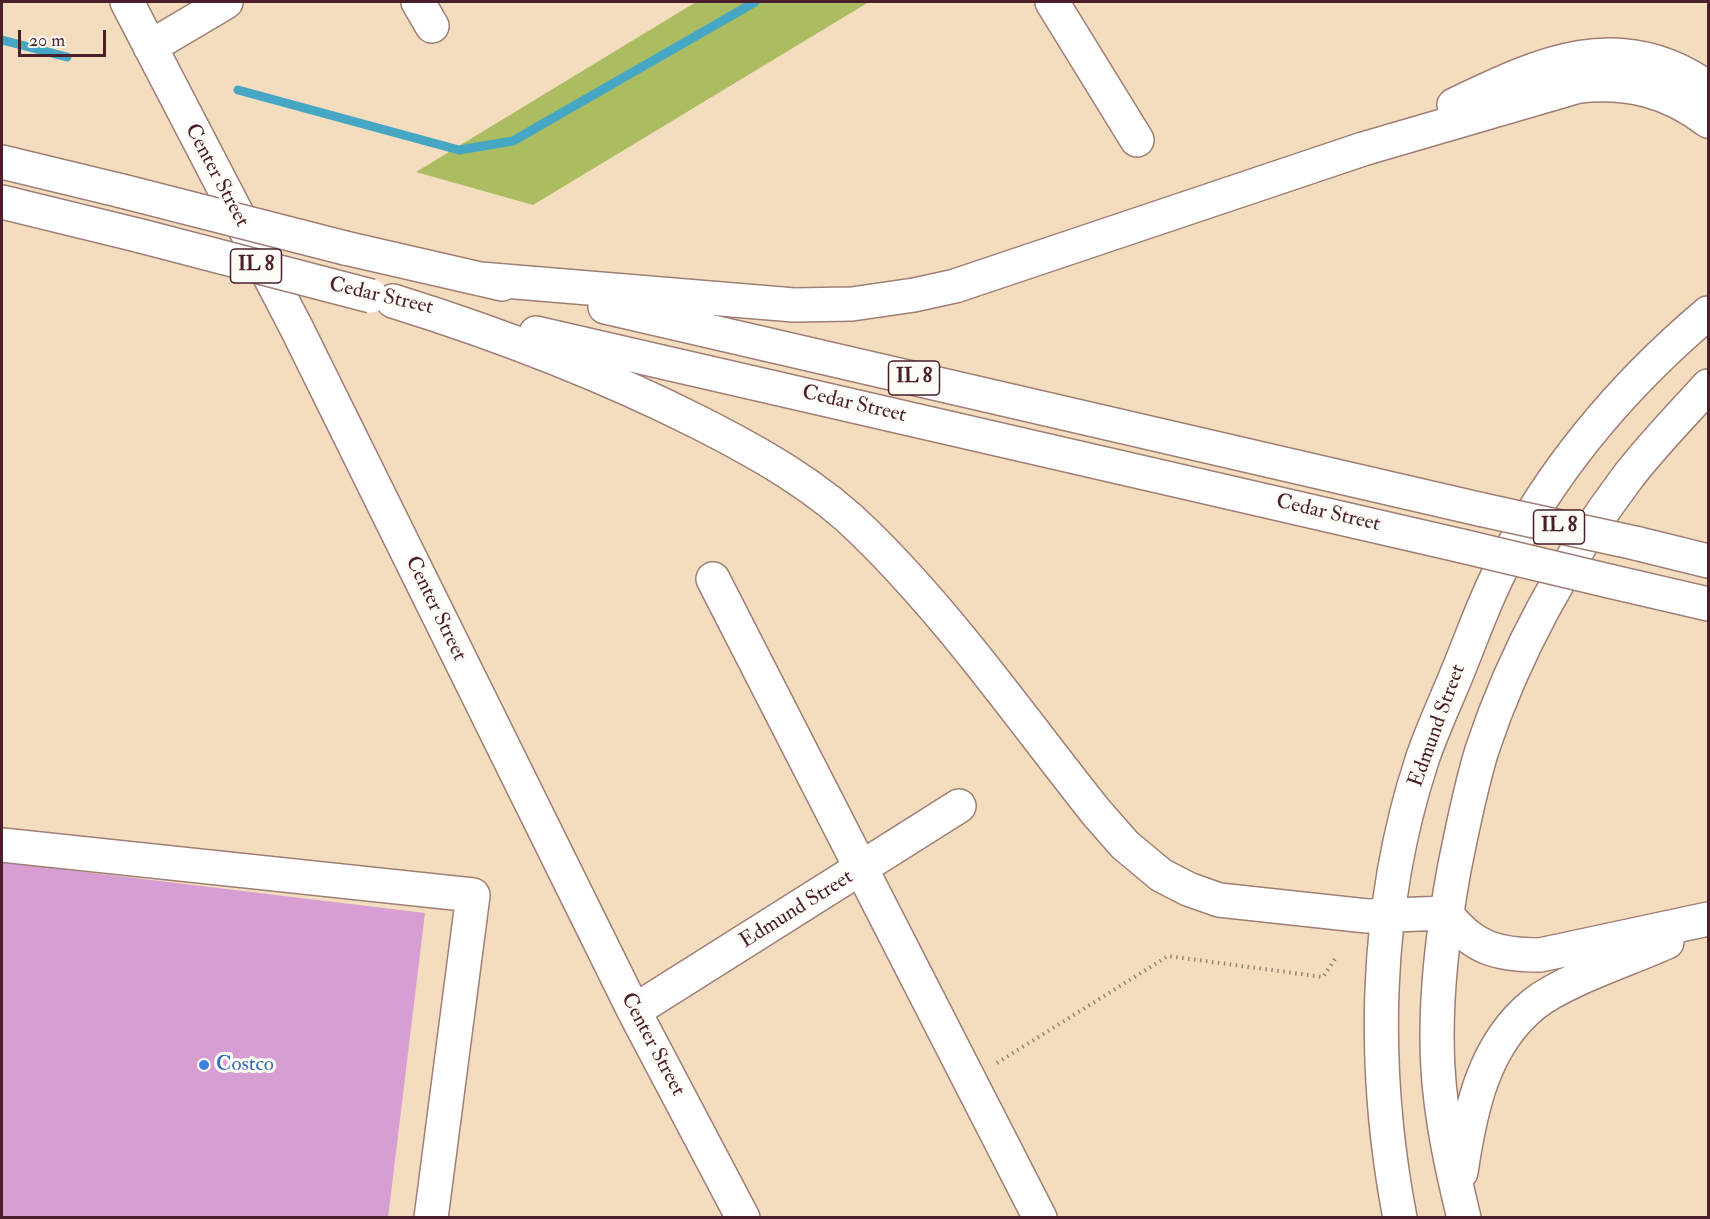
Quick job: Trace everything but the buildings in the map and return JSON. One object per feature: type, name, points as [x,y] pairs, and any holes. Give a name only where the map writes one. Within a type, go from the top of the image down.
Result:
[{"type":"main road","name":"Center Street","points":[[127,2],[297,329],[634,1011],[743,1218]]},
{"type":"main road","points":[[150,47],[226,2]]},
{"type":"main road","points":[[1052,2],[1137,140]]},
{"type":"main road","points":[[1363,149],[1520,73],[1562,59],[1629,57],[1684,72],[1708,88]]},
{"type":"main road","points":[[480,279],[794,305],[852,304],[914,295],[955,286],[1363,149],[1579,86],[1606,83],[1633,85],[1665,94],[1708,121]]},
{"type":"main road","name":"Cedar Street","points":[[2,162],[345,248],[1708,561]]},
{"type":"main road","name":"Cedar Street","points":[[2,202],[382,299],[1708,604]]},
{"type":"main road","points":[[382,299],[537,349],[668,407],[738,443],[803,482],[864,532],[907,576],[1096,812],[1125,845],[1161,874],[1188,889],[1219,900],[1366,916],[1446,913]]},
{"type":"main road","name":"Edmund Street","points":[[1400,1218],[1387,1138],[1381,1059],[1382,987],[1389,915],[1407,815],[1423,759],[1500,569],[1536,510],[1608,409],[1664,350],[1708,313]]},
{"type":"main road","points":[[1461,1206],[1448,1148],[1438,1070],[1438,990],[1446,913],[1465,817],[1482,752],[1497,708],[1531,633],[1584,540],[1626,478],[1652,446],[1708,386]]},
{"type":"main road","points":[[713,579],[1040,1218]]},
{"type":"main road","name":"Edmund Street","points":[[634,1011],[959,806]]},
{"type":"main road","points":[[2,845],[473,895],[431,1218]]},
{"type":"main road","points":[[1446,913],[1468,938],[1494,950],[1515,955],[1540,955],[1708,921]]},
{"type":"main road","points":[[1461,1206],[1476,1091],[1487,1065],[1520,1017],[1535,1003],[1564,986],[1708,921]]},
{"type":"path","points":[[971,1080],[1168,956],[1323,977],[1337,956]]},
{"type":"green space","points":[[696,2],[869,2],[533,205],[416,172]]},
{"type":"waterway","points":[[238,90],[459,150],[513,141],[755,2]]},
{"type":"waterway","points":[[2,40],[67,57]]},
{"type":"place","name":"Costco","points":[[204,1065]]}]
